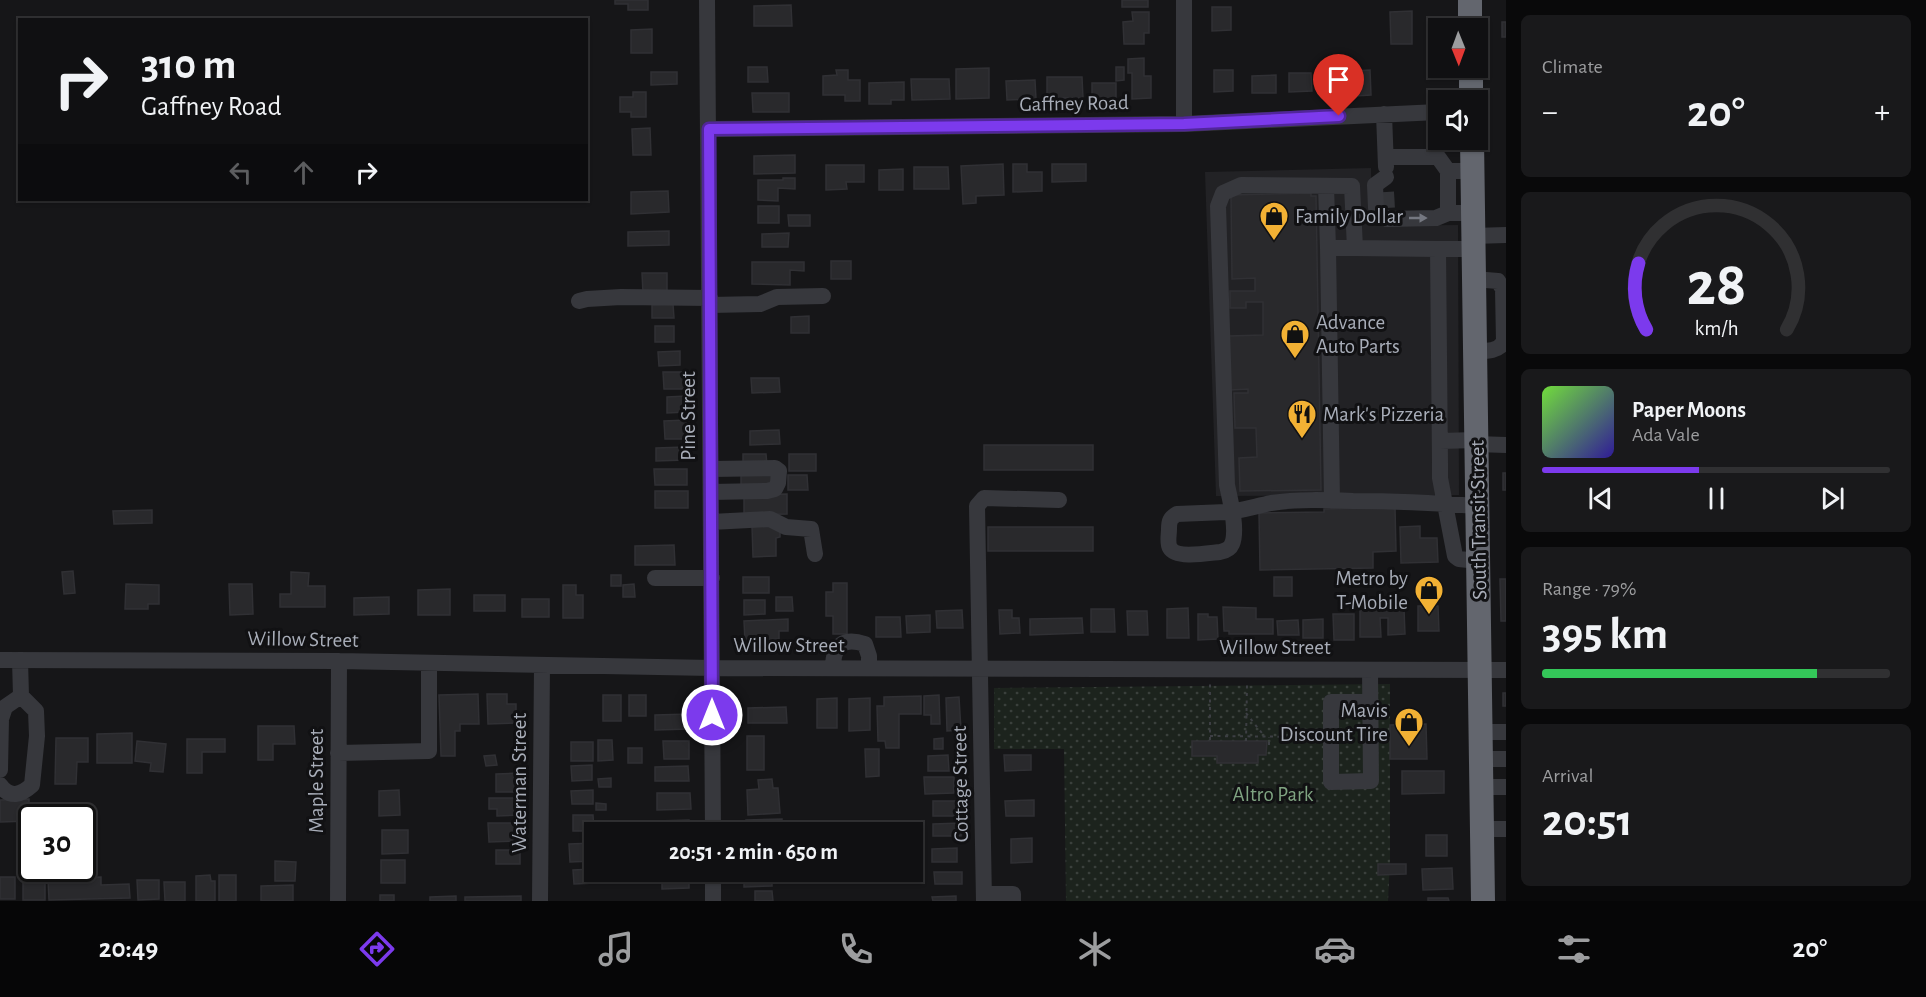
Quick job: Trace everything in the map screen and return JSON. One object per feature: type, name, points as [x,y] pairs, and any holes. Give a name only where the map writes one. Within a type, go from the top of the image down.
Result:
[{"type":"highway","points":[[1470,0],[1470,18]]},
{"type":"highway","name":"South Transit Street","points":[[1472,150],[1483,901]]},
{"type":"street","name":"Pine Street","points":[[707,0],[712,822]]},
{"type":"street","points":[[1184,0],[1184,124]]},
{"type":"street","name":"Gaffney Road","points":[[709,129],[1184,124],[1428,112]]},
{"type":"street","points":[[1384,114],[1386,199],[1436,218],[1448,213]]},
{"type":"street","points":[[1386,157],[1438,157],[1448,171],[1448,213]]},
{"type":"street","points":[[1448,171],[1472,171]]},
{"type":"street","points":[[1355,248],[1352,186],[1241,185],[1223,193],[1218,206],[1227,485],[1232,512],[1270,503],[1332,500],[1477,506]]},
{"type":"street","points":[[1326,186],[1332,500]]},
{"type":"street","points":[[1448,213],[1473,233]]},
{"type":"street","points":[[1328,248],[1438,249],[1473,233],[1506,235]]},
{"type":"street","points":[[1438,249],[1440,478],[1455,556],[1459,560],[1478,561]]},
{"type":"street","points":[[579,302],[587,299],[621,297],[760,304],[777,297],[823,296]]},
{"type":"street","points":[[1440,441],[1506,445]]},
{"type":"street","points":[[711,469],[775,468],[779,471],[775,489],[711,492]]},
{"type":"street","name":"Cottage Street","points":[[984,898],[977,506],[984,498],[1059,500]]},
{"type":"street","points":[[711,522],[770,519],[786,527],[811,529],[815,554]]},
{"type":"street","points":[[656,578],[712,578]]},
{"type":"street","points":[[833,668],[833,656],[838,645],[859,642],[865,644],[869,656],[869,667]]},
{"type":"street","name":"Willow Street","points":[[0,660],[339,661],[712,668],[1506,670]]},
{"type":"street","points":[[0,785],[5,792],[16,795],[32,785],[37,736],[36,711],[21,696],[20,660]]},
{"type":"street","name":"Maple Street","points":[[338,901],[339,661]]},
{"type":"street","points":[[338,753],[429,751],[429,663]]},
{"type":"street","name":"Waterman Street","points":[[540,901],[542,666]]},
{"type":"street","points":[[1370,670],[1371,702],[1371,781],[1331,782],[1331,702],[1371,702]]},
{"type":"street","points":[[0,770],[3,713],[5,707],[21,696]]},
{"type":"street","points":[[1481,732],[1506,732]]},
{"type":"street","points":[[1481,759],[1506,759]]},
{"type":"street","points":[[1481,787],[1506,787]]},
{"type":"street","points":[[1482,829],[1506,828]]},
{"type":"street","points":[[713,882],[713,901]]},
{"type":"street","points":[[984,898],[1013,894],[1013,901]]},
{"type":"path","points":[[1210,680],[1210,738],[1316,737]]},
{"type":"path","points":[[1246,741],[1247,685]]},
{"type":"path","points":[[1246,713],[1267,737],[1269,745]]},
{"type":"shaded area","points":[[1371,168],[1372,226],[1458,225],[1459,495],[1216,496],[1205,172]]},
{"type":"green space","name":"Altro Park","points":[[1390,684],[1388,901],[1066,901],[1064,749],[994,749],[994,688]]},
{"type":"building","points":[[615,0],[648,0],[648,10],[628,10],[628,4],[615,4]]},
{"type":"building","points":[[1122,0],[1148,0],[1148,7],[1122,7]]},
{"type":"building","points":[[791,5],[792,26],[754,26],[754,6]]},
{"type":"building","points":[[1212,7],[1231,7],[1231,30],[1212,31]]},
{"type":"building","points":[[1412,11],[1412,44],[1391,44],[1390,12]]},
{"type":"building","points":[[1132,12],[1149,12],[1149,33],[1144,33],[1144,44],[1124,44],[1123,22],[1133,21]]},
{"type":"building","points":[[1502,22],[1506,22],[1506,37],[1502,37]]},
{"type":"building","points":[[652,29],[652,53],[631,53],[631,30]]},
{"type":"building","points":[[1144,58],[1144,76],[1151,76],[1151,98],[1132,99],[1132,73],[1128,73],[1128,59]]},
{"type":"building","points":[[748,67],[767,67],[768,82],[748,82]]},
{"type":"building","points":[[1116,67],[1124,67],[1124,80],[1116,81]]},
{"type":"building","points":[[989,68],[989,98],[956,99],[956,69]]},
{"type":"building","points":[[836,70],[848,70],[848,80],[860,80],[860,101],[845,101],[845,95],[823,95],[823,76],[837,75]]},
{"type":"building","points":[[1214,70],[1233,70],[1233,91],[1214,92]]},
{"type":"building","points":[[1370,70],[1371,95],[1355,96],[1354,88],[1329,89],[1328,72]]},
{"type":"building","points":[[651,72],[677,72],[677,84],[651,85]]},
{"type":"building","points":[[1289,73],[1311,73],[1312,91],[1289,92]]},
{"type":"building","points":[[1276,75],[1276,93],[1252,93],[1252,76]]},
{"type":"building","points":[[1047,77],[1082,77],[1083,98],[1057,98],[1056,93],[1047,94]]},
{"type":"building","points":[[911,79],[949,79],[950,99],[912,100]]},
{"type":"building","points":[[1035,80],[1036,99],[1007,100],[1006,81]]},
{"type":"building","points":[[904,82],[904,100],[891,100],[891,104],[869,104],[869,83]]},
{"type":"building","points":[[1092,83],[1116,83],[1116,101],[1092,101]]},
{"type":"building","points":[[633,92],[646,92],[646,117],[631,117],[631,112],[620,112],[620,97],[633,97]]},
{"type":"building","points":[[752,93],[789,93],[789,112],[753,112]]},
{"type":"building","points":[[650,128],[651,155],[633,155],[632,129]]},
{"type":"building","points":[[795,155],[795,173],[754,174],[754,156]]},
{"type":"building","points":[[1003,164],[1004,195],[976,196],[976,203],[963,204],[961,166]]},
{"type":"building","points":[[1013,164],[1027,164],[1027,172],[1042,172],[1042,191],[1013,192]]},
{"type":"building","points":[[1052,164],[1086,164],[1086,181],[1052,182]]},
{"type":"building","points":[[826,165],[864,165],[864,182],[846,182],[847,189],[826,190]]},
{"type":"building","points":[[914,167],[948,167],[949,189],[914,189]]},
{"type":"building","points":[[903,169],[903,190],[879,190],[879,170]]},
{"type":"building","points":[[783,178],[795,178],[795,189],[778,188],[778,201],[758,200],[758,180],[783,180]]},
{"type":"building","points":[[668,191],[669,212],[631,214],[631,192]]},
{"type":"building","points":[[1311,193],[1311,196],[1316,196],[1321,490],[1240,491],[1239,458],[1257,457],[1256,428],[1235,428],[1234,393],[1248,393],[1248,389],[1230,390],[1229,336],[1263,335],[1263,302],[1246,302],[1246,308],[1230,308],[1230,291],[1255,291],[1255,278],[1232,279],[1231,195]]},
{"type":"building","points":[[758,206],[779,206],[779,223],[758,223]]},
{"type":"building","points":[[788,215],[810,215],[810,226],[789,226]]},
{"type":"building","points":[[669,231],[669,245],[628,246],[628,232]]},
{"type":"building","points":[[789,233],[788,247],[762,247],[762,234]]},
{"type":"building","points":[[831,261],[851,261],[851,279],[831,279]]},
{"type":"building","points":[[752,262],[804,262],[804,271],[790,270],[790,285],[752,284]]},
{"type":"building","points":[[642,273],[667,273],[667,293],[643,293]]},
{"type":"building","points":[[673,304],[674,318],[652,318],[652,305]]},
{"type":"building","points":[[809,316],[809,333],[791,333],[791,317]]},
{"type":"building","points":[[655,326],[674,326],[674,342],[655,342]]},
{"type":"building","points":[[680,351],[680,365],[659,366],[658,352]]},
{"type":"building","points":[[663,372],[688,372],[688,389],[664,389]]},
{"type":"building","points":[[751,378],[779,378],[780,392],[752,393]]},
{"type":"building","points":[[686,396],[686,412],[667,413],[667,397]]},
{"type":"building","points":[[686,420],[687,439],[665,439],[664,421]]},
{"type":"building","points":[[779,430],[780,444],[750,445],[750,431]]},
{"type":"building","points":[[984,445],[1093,445],[1093,470],[984,470]]},
{"type":"building","points":[[685,447],[685,460],[656,461],[656,448]]},
{"type":"building","points":[[743,454],[766,454],[767,466],[743,466]]},
{"type":"building","points":[[789,454],[816,454],[816,471],[789,471]]},
{"type":"building","points":[[654,469],[687,469],[687,485],[655,485]]},
{"type":"building","points":[[1503,473],[1506,473],[1506,490],[1503,490]]},
{"type":"building","points":[[741,475],[772,475],[772,487],[741,487]]},
{"type":"building","points":[[788,475],[807,475],[808,490],[788,490]]},
{"type":"building","points":[[655,491],[688,491],[688,508],[655,508]]},
{"type":"building","points":[[787,494],[787,514],[744,515],[744,495]]},
{"type":"building","points":[[1395,507],[1396,551],[1373,552],[1373,568],[1260,570],[1259,513],[1324,512],[1324,509]]},
{"type":"building","points":[[152,510],[152,523],[114,524],[113,511]]},
{"type":"building","points":[[780,525],[780,537],[776,538],[776,556],[753,557],[752,526]]},
{"type":"building","points":[[1420,526],[1420,538],[1437,538],[1438,562],[1401,563],[1400,527]]},
{"type":"building","points":[[988,527],[1093,527],[1093,551],[988,551]]},
{"type":"building","points":[[674,545],[675,565],[635,565],[635,546]]},
{"type":"building","points":[[73,571],[75,593],[64,594],[62,572]]},
{"type":"building","points":[[291,572],[309,573],[308,586],[325,586],[325,607],[280,607],[280,594],[291,594]]},
{"type":"building","points":[[611,575],[621,575],[621,586],[611,586]]},
{"type":"building","points":[[743,577],[769,577],[769,593],[743,593]]},
{"type":"building","points":[[1274,577],[1292,577],[1292,596],[1274,596]]},
{"type":"building","points":[[1500,579],[1506,579],[1506,621],[1501,621]]},
{"type":"building","points":[[833,583],[847,583],[847,634],[833,634],[833,616],[826,616],[826,592],[833,592]]},
{"type":"building","points":[[126,584],[159,585],[159,604],[148,604],[148,609],[125,609]]},
{"type":"building","points":[[229,584],[252,584],[253,614],[230,615]]},
{"type":"building","points":[[634,584],[635,597],[623,597],[623,585]]},
{"type":"building","points":[[563,585],[576,585],[576,595],[583,595],[583,618],[563,618]]},
{"type":"building","points":[[450,589],[450,615],[418,615],[418,590]]},
{"type":"building","points":[[474,595],[505,595],[505,611],[474,611]]},
{"type":"building","points":[[389,597],[389,614],[354,615],[354,598]]},
{"type":"building","points":[[776,597],[792,597],[793,611],[776,611]]},
{"type":"building","points":[[522,599],[549,599],[549,617],[522,617]]},
{"type":"building","points":[[744,600],[765,600],[765,614],[744,615]]},
{"type":"building","points":[[1377,602],[1390,602],[1390,609],[1404,609],[1405,634],[1388,635],[1388,618],[1380,618],[1381,637],[1360,637],[1360,610],[1378,610]]},
{"type":"building","points":[[1418,606],[1438,606],[1439,631],[1418,631]]},
{"type":"building","points":[[1223,607],[1256,608],[1256,619],[1273,619],[1273,634],[1229,634],[1229,631],[1224,631]]},
{"type":"building","points":[[1188,608],[1189,638],[1167,638],[1167,609]]},
{"type":"building","points":[[1091,609],[1114,609],[1115,632],[1091,632]]},
{"type":"building","points":[[962,610],[963,628],[937,628],[936,611]]},
{"type":"building","points":[[999,610],[1012,610],[1012,618],[1019,618],[1020,633],[1000,634]]},
{"type":"building","points":[[1127,611],[1147,611],[1148,635],[1128,635]]},
{"type":"building","points":[[1198,614],[1217,617],[1218,639],[1198,640]]},
{"type":"building","points":[[1333,614],[1354,614],[1354,640],[1334,640]]},
{"type":"building","points":[[930,615],[930,632],[907,633],[906,616]]},
{"type":"building","points":[[876,617],[900,617],[901,637],[876,637]]},
{"type":"building","points":[[1082,618],[1083,633],[1030,635],[1030,619]]},
{"type":"building","points":[[788,619],[788,631],[779,631],[779,639],[745,641],[744,621]]},
{"type":"building","points":[[1323,619],[1323,638],[1303,638],[1303,620]]},
{"type":"building","points":[[1298,620],[1299,635],[1278,635],[1277,621]]},
{"type":"building","points":[[1503,693],[1506,693],[1506,706],[1503,706]]},
{"type":"building","points":[[478,694],[479,724],[460,724],[460,731],[455,731],[455,756],[441,756],[439,695]]},
{"type":"building","points":[[487,694],[507,694],[507,704],[516,704],[516,723],[488,724]]},
{"type":"building","points":[[603,695],[621,695],[621,721],[603,721]]},
{"type":"building","points":[[629,695],[646,695],[646,716],[629,716]]},
{"type":"building","points":[[939,695],[940,724],[931,724],[931,715],[924,715],[924,696]]},
{"type":"building","points":[[921,696],[921,714],[899,714],[899,748],[886,748],[885,741],[878,741],[877,706],[884,706],[884,697]]},
{"type":"building","points":[[959,697],[961,730],[947,731],[946,698]]},
{"type":"building","points":[[837,698],[837,728],[817,728],[817,699]]},
{"type":"building","points":[[870,698],[870,730],[849,731],[849,699]]},
{"type":"building","points":[[786,707],[787,723],[748,723],[748,708]]},
{"type":"building","points":[[690,714],[690,729],[655,730],[655,715]]},
{"type":"building","points":[[1426,724],[1427,759],[1390,759],[1390,725]]},
{"type":"building","points":[[258,726],[294,726],[295,744],[273,744],[273,760],[258,760]]},
{"type":"building","points":[[132,733],[132,763],[97,763],[97,734]]},
{"type":"building","points":[[747,736],[764,736],[764,770],[747,770]]},
{"type":"building","points":[[56,738],[88,738],[88,762],[77,762],[76,784],[55,784]]},
{"type":"building","points":[[943,738],[943,749],[934,749],[934,739]]},
{"type":"building","points":[[187,739],[225,739],[225,752],[202,752],[202,773],[187,773]]},
{"type":"building","points":[[598,740],[612,740],[613,760],[598,761]]},
{"type":"building","points":[[137,741],[166,744],[163,772],[150,771],[151,763],[135,761]]},
{"type":"building","points":[[663,741],[689,741],[689,759],[664,759]]},
{"type":"building","points":[[1192,741],[1267,741],[1266,755],[1258,755],[1258,763],[1217,763],[1217,756],[1192,756]]},
{"type":"building","points":[[571,742],[593,742],[593,761],[571,761]]},
{"type":"building","points":[[628,748],[642,748],[642,763],[628,763]]},
{"type":"building","points":[[865,749],[879,749],[879,776],[866,777]]},
{"type":"building","points":[[495,755],[497,765],[486,766],[484,756]]},
{"type":"building","points":[[948,755],[949,771],[928,771],[928,756]]},
{"type":"building","points":[[1004,755],[1031,755],[1031,770],[1005,771]]},
{"type":"building","points":[[592,765],[592,780],[572,781],[571,766]]},
{"type":"building","points":[[688,766],[689,781],[655,781],[655,767]]},
{"type":"building","points":[[1402,771],[1444,771],[1444,793],[1402,794]]},
{"type":"building","points":[[519,773],[519,792],[496,792],[496,774]]},
{"type":"building","points":[[924,777],[954,777],[954,793],[925,794]]},
{"type":"building","points":[[611,778],[611,787],[599,787],[598,779]]},
{"type":"building","points":[[772,779],[773,788],[778,788],[780,813],[748,815],[747,790],[759,789],[758,780]]},
{"type":"building","points":[[399,790],[400,815],[379,816],[379,791]]},
{"type":"building","points":[[593,790],[593,804],[572,804],[571,791]]},
{"type":"building","points":[[657,793],[690,793],[691,809],[657,810]]},
{"type":"building","points":[[489,798],[519,798],[519,815],[497,816],[497,809],[489,809]]},
{"type":"building","points":[[29,799],[29,804],[18,804],[18,821],[0,822],[0,800]]},
{"type":"building","points":[[1034,800],[1034,816],[1006,816],[1005,801]]},
{"type":"building","points":[[933,801],[959,801],[959,816],[933,816]]},
{"type":"building","points":[[596,803],[606,804],[606,810],[596,810]]},
{"type":"building","points":[[573,815],[593,815],[593,822],[584,822],[584,831],[573,831]]},
{"type":"building","points":[[782,819],[782,822],[746,822],[746,820]]},
{"type":"building","points":[[689,820],[689,822],[656,822]]},
{"type":"building","points":[[488,823],[520,823],[521,841],[489,842]]},
{"type":"building","points":[[961,823],[961,836],[933,836],[933,824]]},
{"type":"building","points":[[382,830],[408,830],[408,853],[382,854]]},
{"type":"building","points":[[1426,835],[1447,835],[1447,856],[1426,856]]},
{"type":"building","points":[[1032,838],[1032,862],[1011,863],[1011,839]]},
{"type":"building","points":[[584,843],[584,861],[570,862],[569,844]]},
{"type":"building","points":[[957,848],[957,862],[932,862],[932,849]]},
{"type":"building","points":[[496,850],[520,850],[520,864],[496,864]]},
{"type":"building","points":[[381,860],[405,860],[405,883],[381,883]]},
{"type":"building","points":[[275,861],[296,862],[295,881],[275,881]]},
{"type":"building","points":[[1378,864],[1406,864],[1406,874],[1378,875]]},
{"type":"building","points":[[1452,868],[1453,889],[1423,890],[1422,869]]},
{"type":"building","points":[[584,869],[584,882],[595,883],[574,884],[573,870]]},
{"type":"building","points":[[934,872],[962,872],[962,884],[935,884]]},
{"type":"building","points":[[210,875],[211,881],[215,881],[215,901],[196,901],[196,876]]},
{"type":"building","points":[[219,875],[236,875],[236,901],[219,901]]},
{"type":"building","points":[[0,877],[15,877],[15,899],[0,899]]},
{"type":"building","points":[[96,877],[101,877],[101,885],[129,884],[130,898],[49,900],[48,882],[96,882]]},
{"type":"building","points":[[137,880],[159,880],[159,899],[138,900]]},
{"type":"building","points":[[23,882],[45,882],[45,900],[23,900]]},
{"type":"building","points":[[164,882],[185,882],[185,901],[165,901]]},
{"type":"building","points":[[662,882],[689,882],[689,888],[662,889]]},
{"type":"building","points":[[744,882],[772,882],[772,886],[744,887]]},
{"type":"building","points":[[293,885],[293,901],[261,901],[261,886]]},
{"type":"building","points":[[755,891],[772,891],[773,901],[755,901]]},
{"type":"building","points":[[380,895],[394,895],[394,901],[380,901]]},
{"type":"building","points":[[456,896],[456,901],[430,901],[430,897]]},
{"type":"building","points":[[521,896],[521,901],[465,901],[465,897]]},
{"type":"building","points":[[956,896],[956,901],[933,901],[932,897]]},
{"type":"building","points":[[1428,898],[1448,898],[1449,901],[1428,901]]},
{"type":"tunnel","points":[[1386,192],[1387,209]]},
{"type":"place","name":"Family Dollar","points":[[1274,242]]},
{"type":"place","name":"Advance Auto Parts","points":[[1295,360]]},
{"type":"place","name":"Mark's Pizzeria","points":[[1302,440]]},
{"type":"place","name":"Metro by T-Mobile","points":[[1429,616]]},
{"type":"place","name":"Mavis Discount Tire","points":[[1409,748]]},
{"type":"route","points":[[712,715],[709,129],[1184,124],[1339,116]]}]
